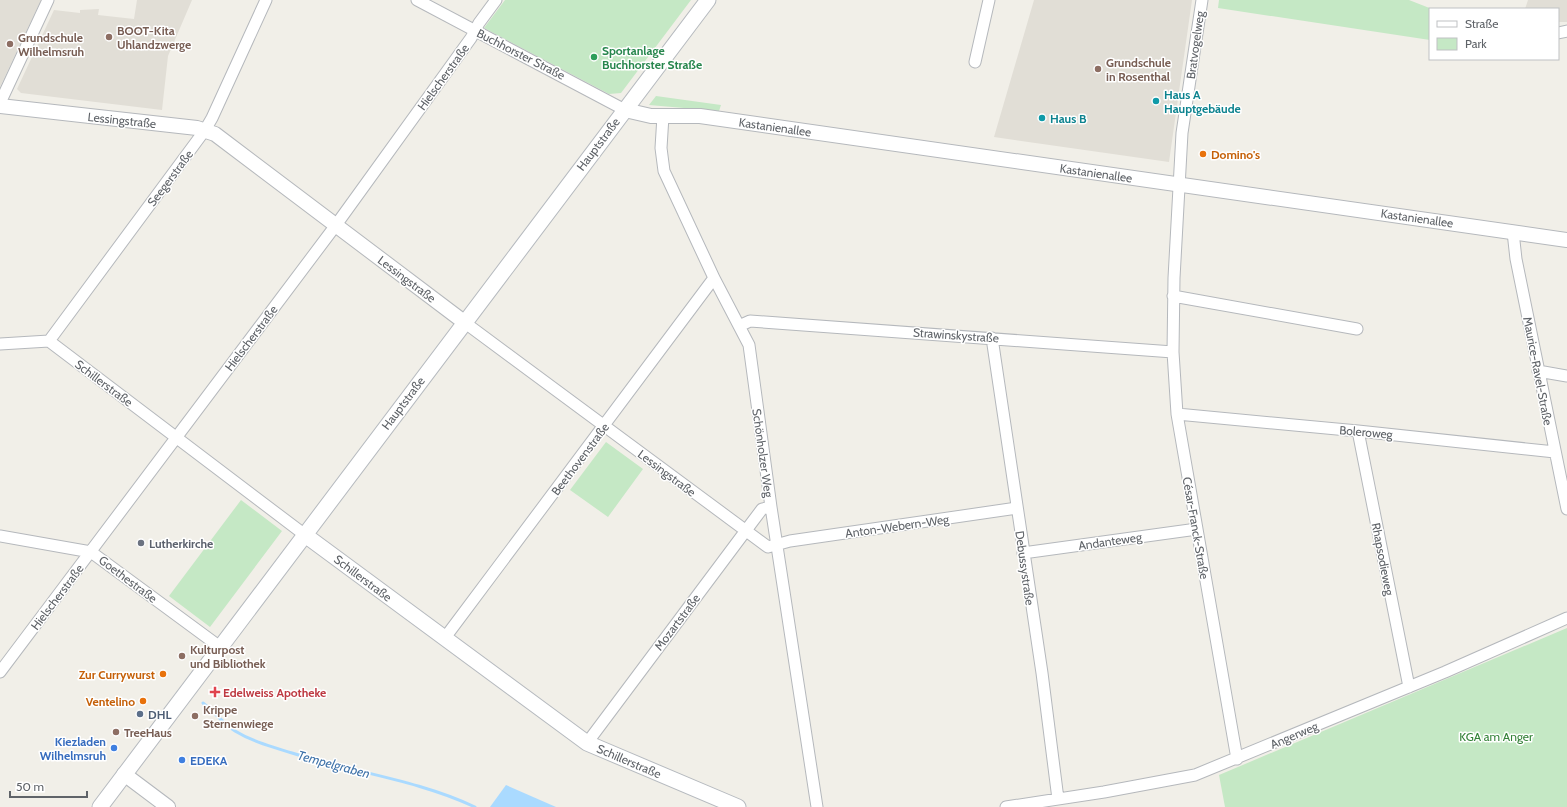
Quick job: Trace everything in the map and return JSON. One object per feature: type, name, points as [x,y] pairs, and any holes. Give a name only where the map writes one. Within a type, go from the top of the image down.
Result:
[{"type":"main road","name":"Hauptstraße","points":[[100,807],[708,0]]},
{"type":"main road","name":"Schillerstraße","points":[[305,535],[587,743],[738,807]]},
{"type":"street","points":[[0,103],[48,0]]},
{"type":"street","name":"Seegerstraße","points":[[49,341],[205,130],[212,118],[266,0]]},
{"type":"street","name":"Buchhorster Straße","points":[[417,0],[625,110]]},
{"type":"street","name":"Hielscherstraße","points":[[0,672],[336,225],[496,0]]},
{"type":"street","points":[[975,62],[989,0]]},
{"type":"street","name":"Bratvogelweg","points":[[1179,185],[1182,133],[1202,0]]},
{"type":"street","name":"Lessingstraße","points":[[0,106],[205,130],[215,134],[464,322],[768,547],[777,545]]},
{"type":"street","name":"Kastanienallee","points":[[625,110],[651,116],[700,116],[1567,240]]},
{"type":"street","name":"Schönholzer Weg","points":[[663,116],[661,148],[664,171],[714,278],[749,345],[771,507],[817,807]]},
{"type":"street","name":"César-Franck-Straße","points":[[1179,185],[1173,296],[1173,352],[1177,414],[1237,759]]},
{"type":"street","name":"Maurice-Ravel-Straße","points":[[1513,232],[1516,259],[1567,509]]},
{"type":"street","name":"Beethovenstraße","points":[[444,639],[605,426],[714,278]]},
{"type":"street","points":[[1173,296],[1357,329]]},
{"type":"street","name":"Strawinskystraße","points":[[739,326],[750,321],[1173,352]]},
{"type":"street","name":"Debussystraße","points":[[992,338],[1058,799]]},
{"type":"street","points":[[0,344],[49,341]]},
{"type":"street","name":"Schillerstraße","points":[[49,341],[305,535]]},
{"type":"street","points":[[1538,370],[1567,376]]},
{"type":"street","name":"Boleroweg","points":[[1177,414],[1358,430],[1555,452]]},
{"type":"street","name":"Rhapsodieweg","points":[[1358,430],[1408,687]]},
{"type":"street","name":"Mozartstraße","points":[[587,743],[762,509],[771,507]]},
{"type":"street","name":"Anton-Webern-Weg","points":[[777,545],[790,541],[1017,508]]},
{"type":"street","name":"Andanteweg","points":[[1023,553],[1197,529]]},
{"type":"street","name":"Goethestraße","points":[[0,536],[91,552],[220,647]]},
{"type":"street","name":"Angerweg","points":[[1006,807],[1195,775],[1237,759],[1408,687],[1567,618]]},
{"type":"street","points":[[124,774],[168,807]]},
{"type":"shaded area","name":"Grundschule Wilhelmsruh","points":[[0,0],[41,0],[0,87]]},
{"type":"shaded area","name":"BOOT-Kita Uhlandzwerge","points":[[137,0],[192,0],[168,56],[162,110],[21,93],[17,89],[54,10],[80,13],[80,10],[99,9],[98,15],[134,19]]},
{"type":"shaded area","name":"Grundschule in Rosenthal","points":[[1034,0],[1192,0],[1169,162],[994,137]]},
{"type":"shaded area","points":[[1528,0],[1567,0],[1567,22],[1559,22],[1559,8],[1525,8]]},
{"type":"green space","name":"Sportanlage Buchhorster Straße","points":[[505,0],[691,0],[621,93],[609,94],[484,28]]},
{"type":"green space","points":[[1219,0],[1409,0],[1429,8],[1429,40],[1218,8]]},
{"type":"green space","points":[[656,96],[721,105],[719,111],[649,105]]},
{"type":"green space","points":[[606,442],[643,469],[608,517],[570,490]]},
{"type":"green space","points":[[241,500],[282,531],[210,627],[169,596]]},
{"type":"green space","name":"KGA am Anger","points":[[1567,628],[1567,807],[1225,807],[1219,775]]},
{"type":"water","points":[[506,785],[556,807],[490,807]]},
{"type":"waterway","name":"Tempelgraben","points":[[203,703],[231,728],[256,741],[315,760],[408,783],[475,807]]},
{"type":"place","name":"BOOT-Kita Uhlandzwerge","points":[[109,37]]},
{"type":"place","name":"Grundschule Wilhelmsruh","points":[[10,44]]},
{"type":"place","name":"Sportanlage Buchhorster Straße","points":[[594,57]]},
{"type":"place","name":"Grundschule in Rosenthal","points":[[1098,69]]},
{"type":"place","name":"Haus A Hauptgebäude","points":[[1156,101]]},
{"type":"place","name":"Haus B","points":[[1042,118]]},
{"type":"place","name":"Domino's","points":[[1203,154]]},
{"type":"place","name":"Lutherkirche","points":[[141,543]]},
{"type":"place","name":"Kulturpost und Bibliothek","points":[[182,656]]},
{"type":"place","name":"Zur Currywurst","points":[[163,674]]},
{"type":"place","name":"Edelweiss Apotheke","points":[[215,692]]},
{"type":"place","name":"Ventelino","points":[[143,701]]},
{"type":"place","name":"DHL","points":[[140,714]]},
{"type":"place","name":"Krippe Sternenwiege","points":[[195,716]]},
{"type":"place","name":"TreeHaus","points":[[116,732]]},
{"type":"place","name":"Kiezladen Wilhelmsruh","points":[[114,748]]},
{"type":"place","name":"EDEKA","points":[[182,760]]}]
